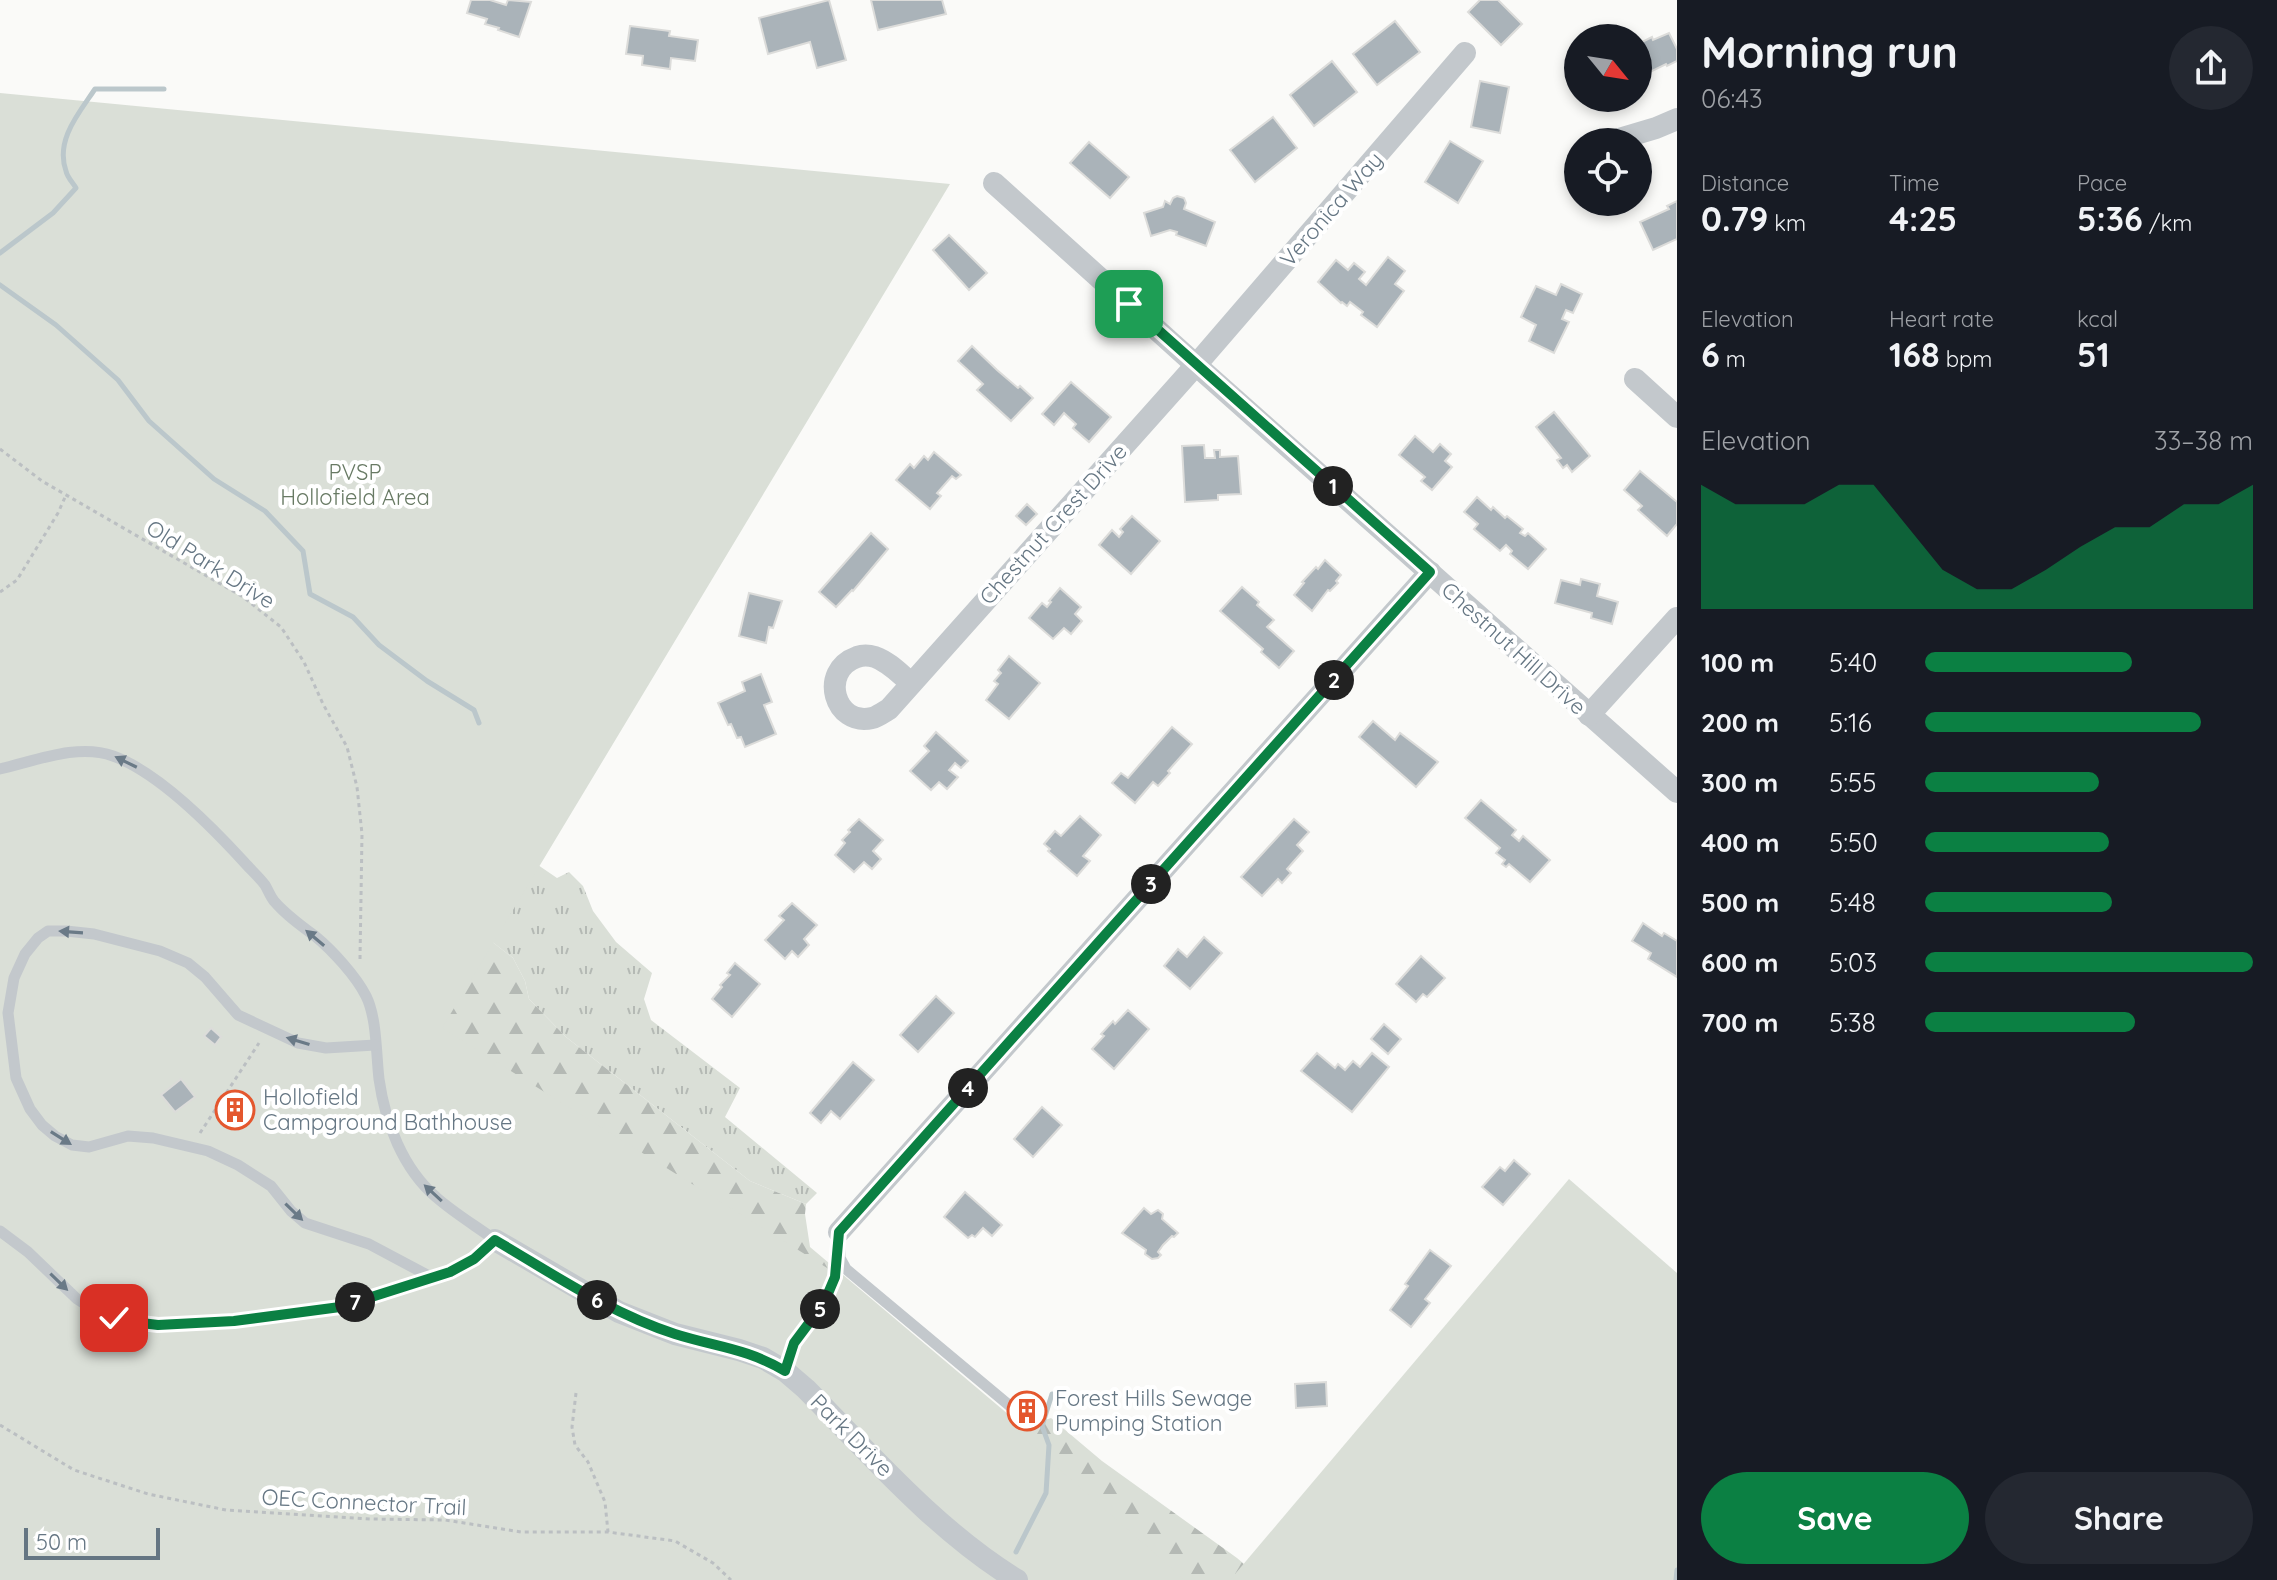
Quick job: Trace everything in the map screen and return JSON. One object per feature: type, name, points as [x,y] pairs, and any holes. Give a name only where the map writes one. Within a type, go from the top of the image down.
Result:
[{"type":"street","name":"Veronica Way","points":[[1196,365],[1465,53]]},
{"type":"street","points":[[1652,129],[1677,119]]},
{"type":"street","name":"Chestnut Hill Drive","points":[[994,183],[1677,792]]},
{"type":"street","name":"Chestnut Crest Drive","points":[[911,683],[886,662],[863,655],[848,660],[838,670],[834,683],[836,699],[845,712],[860,718],[873,718],[889,709],[1196,365]]},
{"type":"street","points":[[1635,379],[1677,417]]},
{"type":"street","points":[[839,1232],[1430,572]]},
{"type":"street","points":[[1589,715],[1677,618]]},
{"type":"street","name":"Park Drive","points":[[495,1240],[619,1312],[675,1334],[751,1354],[785,1371],[955,1537],[1017,1580]]},
{"type":"lane","points":[[0,769],[56,755],[93,752],[112,756],[136,767],[164,787],[220,837],[265,885],[272,899],[343,965],[366,996],[373,1018],[380,1088],[395,1139],[411,1171],[435,1196],[495,1240],[474,1259],[450,1272],[340,1307],[234,1321],[158,1325],[125,1321],[97,1312],[77,1299],[28,1252],[0,1231]]},
{"type":"lane","points":[[375,1045],[326,1048],[298,1043],[238,1015],[205,977],[188,963],[160,951],[94,934],[66,931],[48,931],[25,954],[14,978],[8,1013],[16,1078],[30,1109],[55,1136],[72,1145],[89,1147],[128,1136],[153,1138],[208,1151],[271,1186],[305,1223],[369,1244],[431,1277]]},
{"type":"lane","points":[[839,1232],[840,1258],[846,1269],[1010,1406]]},
{"type":"path","name":"Old Park Drive","points":[[0,449],[42,481],[243,597],[281,627],[304,662],[347,747],[357,787],[362,834],[360,955],[366,996]]},
{"type":"path","points":[[0,592],[17,580],[66,495]]},
{"type":"path","points":[[190,1148],[267,1029]]},
{"type":"path","points":[[785,1371],[794,1343],[824,1303],[835,1277]]},
{"type":"path","points":[[576,1393],[572,1427],[575,1445],[588,1462],[605,1502],[608,1532]]},
{"type":"path","name":"OEC Connector Trail","points":[[0,1425],[74,1470],[148,1494],[226,1510],[445,1520],[521,1532],[608,1532],[675,1541],[713,1563],[731,1580]]},
{"type":"green space","name":"PVSP Hollofield Area","points":[[0,93],[950,184],[442,1028],[840,1276],[1185,1580],[0,1580]]},
{"type":"green space","points":[[0,498],[557,878],[569,872],[583,886],[593,911],[616,942],[652,973],[644,999],[651,1020],[740,1088],[725,1117],[817,1193],[806,1204],[750,1181],[566,1037],[529,999],[525,981],[513,958],[57,602]]},
{"type":"green space","points":[[0,555],[513,958],[525,981],[529,999],[566,1037],[750,1181],[806,1204],[810,1247],[1015,1420],[1031,1425],[1051,1418],[1102,1461],[1263,1580],[1092,1580],[647,1302]]},
{"type":"green space","points":[[1569,1179],[1677,1273],[1677,1580],[1230,1580]]},
{"type":"building","points":[[471,0],[490,0],[506,5],[508,0],[531,2],[519,37],[485,24],[487,19],[467,13]]},
{"type":"building","points":[[829,0],[846,60],[817,68],[810,42],[768,54],[759,18]]},
{"type":"building","points":[[871,0],[942,0],[946,14],[878,30]]},
{"type":"building","points":[[1480,0],[1498,0],[1522,24],[1501,45],[1468,12]]},
{"type":"building","points":[[1395,21],[1420,52],[1377,85],[1353,54]]},
{"type":"building","points":[[630,26],[670,31],[669,36],[698,40],[695,61],[671,58],[670,69],[642,65],[643,56],[626,54]]},
{"type":"building","points":[[1669,33],[1677,49],[1677,61],[1652,71],[1652,37],[1653,40]]},
{"type":"building","points":[[1332,61],[1357,92],[1314,126],[1290,95]]},
{"type":"building","points":[[1480,81],[1509,87],[1500,133],[1471,127]]},
{"type":"building","points":[[1273,117],[1297,148],[1255,182],[1230,150]]},
{"type":"building","points":[[1450,141],[1483,161],[1458,203],[1425,182]]},
{"type":"building","points":[[1089,142],[1129,177],[1110,198],[1070,163]]},
{"type":"building","points":[[1177,196],[1184,198],[1184,209],[1215,222],[1206,246],[1170,230],[1151,236],[1144,213],[1163,207],[1165,201],[1170,204]]},
{"type":"building","points":[[1677,201],[1677,239],[1653,250],[1640,222],[1669,209],[1667,206]]},
{"type":"building","points":[[949,235],[987,273],[969,290],[933,250]]},
{"type":"building","points":[[1388,257],[1405,271],[1395,284],[1404,291],[1377,327],[1350,302],[1347,306],[1341,303],[1318,282],[1336,260],[1348,270],[1354,263],[1365,272],[1359,279],[1366,285]]},
{"type":"building","points":[[1561,284],[1582,294],[1573,313],[1566,310],[1562,319],[1569,322],[1554,353],[1529,341],[1536,325],[1521,317],[1536,286],[1556,295]]},
{"type":"building","points":[[972,346],[1033,398],[1011,421],[977,390],[983,384],[958,361]]},
{"type":"building","points":[[1071,382],[1111,417],[1089,442],[1073,428],[1076,424],[1064,413],[1054,425],[1042,414]]},
{"type":"building","points":[[1554,412],[1590,456],[1572,472],[1567,465],[1563,468],[1557,460],[1561,458],[1536,427]]},
{"type":"building","points":[[1415,436],[1433,452],[1440,444],[1451,454],[1445,461],[1452,467],[1432,490],[1421,481],[1425,477],[1399,455]]},
{"type":"building","points":[[1204,445],[1205,458],[1215,458],[1214,450],[1220,450],[1220,457],[1238,456],[1241,494],[1218,495],[1218,500],[1185,502],[1182,446]]},
{"type":"building","points":[[934,452],[961,475],[956,479],[952,476],[937,493],[941,496],[930,509],[896,480],[910,464],[914,468],[924,456],[928,460]]},
{"type":"building","points":[[1640,471],[1677,502],[1677,524],[1667,536],[1638,510],[1642,506],[1624,490]]},
{"type":"building","points":[[1477,497],[1491,510],[1493,507],[1505,518],[1507,516],[1523,529],[1520,533],[1525,536],[1528,533],[1546,549],[1528,569],[1510,554],[1512,551],[1506,545],[1500,551],[1474,529],[1478,524],[1464,512]]},
{"type":"building","points":[[1027,504],[1037,514],[1026,525],[1016,516]]},
{"type":"building","points":[[1132,516],[1160,541],[1131,574],[1099,545],[1112,530],[1119,537],[1123,532],[1120,529]]},
{"type":"building","points":[[871,533],[888,549],[836,607],[819,592]]},
{"type":"building","points":[[1325,560],[1341,575],[1336,581],[1338,583],[1328,590],[1312,611],[1294,595],[1302,582]]},
{"type":"building","points":[[1581,579],[1600,584],[1597,596],[1618,602],[1612,624],[1591,618],[1592,613],[1555,603],[1561,580],[1580,585]]},
{"type":"building","points":[[1242,587],[1274,620],[1267,627],[1294,651],[1279,668],[1261,652],[1263,649],[1220,611]]},
{"type":"building","points":[[1060,588],[1081,607],[1075,614],[1082,621],[1071,634],[1064,628],[1053,639],[1029,618],[1042,603],[1047,607]]},
{"type":"building","points":[[749,593],[782,601],[773,628],[769,627],[766,643],[739,636]]},
{"type":"building","points":[[1009,656],[1040,683],[1009,719],[986,700],[998,684],[994,681],[1001,673],[998,670]]},
{"type":"building","points":[[761,674],[772,702],[764,705],[776,734],[745,747],[731,724],[728,725],[718,703],[745,691],[742,682]]},
{"type":"building","points":[[1373,721],[1395,740],[1400,733],[1438,762],[1416,787],[1359,737]]},
{"type":"building","points":[[1172,727],[1192,744],[1158,786],[1153,782],[1135,803],[1112,783],[1121,773],[1128,778]]},
{"type":"building","points":[[936,732],[968,761],[961,768],[955,763],[949,770],[958,777],[947,789],[939,782],[931,790],[910,771],[929,751],[924,746]]},
{"type":"building","points":[[1481,800],[1516,830],[1512,835],[1519,841],[1523,836],[1550,860],[1530,882],[1509,864],[1506,867],[1502,864],[1505,860],[1496,853],[1500,848],[1465,818]]},
{"type":"building","points":[[1080,816],[1101,835],[1083,856],[1090,861],[1077,876],[1044,844],[1055,831],[1061,836]]},
{"type":"building","points":[[859,819],[883,840],[873,851],[881,859],[872,869],[864,862],[854,872],[835,855],[845,843],[842,840],[850,832],[848,830]]},
{"type":"building","points":[[1294,819],[1309,832],[1297,845],[1303,851],[1287,869],[1291,873],[1282,883],[1278,879],[1262,896],[1241,877]]},
{"type":"building","points":[[792,903],[817,925],[804,939],[809,945],[798,957],[792,951],[785,959],[765,940],[784,920],[779,916]]},
{"type":"building","points":[[1643,923],[1662,936],[1664,933],[1677,941],[1677,977],[1648,959],[1651,953],[1632,941]]},
{"type":"building","points":[[1204,937],[1222,953],[1190,989],[1164,966],[1178,949],[1187,957]]},
{"type":"building","points":[[1421,956],[1445,978],[1427,997],[1423,994],[1416,1002],[1396,984]]},
{"type":"building","points":[[735,963],[760,984],[732,1017],[712,999]]},
{"type":"building","points":[[936,996],[954,1013],[918,1052],[900,1035]]},
{"type":"building","points":[[1128,1010],[1149,1029],[1114,1069],[1092,1049],[1113,1021],[1115,1024]]},
{"type":"building","points":[[1384,1024],[1401,1039],[1388,1054],[1371,1039]]},
{"type":"building","points":[[211,1028],[221,1037],[215,1045],[204,1036]]},
{"type":"building","points":[[1317,1053],[1335,1068],[1338,1064],[1345,1070],[1353,1061],[1360,1067],[1372,1053],[1389,1067],[1352,1112],[1301,1071]]},
{"type":"building","points":[[853,1062],[874,1080],[840,1119],[831,1111],[821,1123],[810,1113]]},
{"type":"building","points":[[181,1079],[195,1097],[175,1112],[161,1095]]},
{"type":"building","name":"Hollofield Campground Bathhouse","points":[[232,1091],[252,1102],[237,1130],[217,1118]]},
{"type":"building","points":[[1042,1107],[1062,1125],[1033,1157],[1014,1139]]},
{"type":"building","points":[[1514,1160],[1530,1174],[1503,1205],[1482,1187],[1500,1167],[1505,1171]]},
{"type":"building","points":[[965,1192],[1002,1225],[992,1236],[983,1228],[975,1237],[972,1235],[968,1238],[944,1217]]},
{"type":"building","points":[[1144,1208],[1151,1214],[1158,1210],[1163,1214],[1162,1219],[1178,1233],[1163,1245],[1158,1258],[1152,1259],[1145,1254],[1146,1250],[1122,1233]]},
{"type":"building","points":[[1430,1250],[1451,1266],[1425,1299],[1430,1303],[1411,1327],[1390,1310]]},
{"type":"building","points":[[1326,1382],[1327,1406],[1296,1408],[1295,1384]]},
{"type":"building","name":"Forest Hills Sewage Pumping Station","points":[[1029,1401],[1036,1408],[1025,1420],[1018,1414]]},
{"type":"waterway","points":[[0,253],[53,213],[76,188],[63,160],[64,148],[70,127],[95,89],[164,89]]},
{"type":"waterway","points":[[0,285],[56,325],[118,380],[149,421],[214,479],[265,511],[303,551],[310,594],[353,617],[379,645],[427,681],[474,710],[479,723]]},
{"type":"waterway","points":[[1016,1552],[1046,1493],[1049,1445],[1042,1426],[1052,1394]]},
{"type":"waterway","points":[[1676,1580],[1677,1570]]},
{"type":"place","name":"Hollofield Campground Bathhouse","points":[[235,1110]]},
{"type":"place","name":"Forest Hills Sewage Pumping Station","points":[[1027,1411]]},
{"type":"route","points":[[114,1318],[158,1325],[234,1321],[340,1307],[450,1272],[474,1259],[495,1240],[619,1312],[675,1334],[763,1358],[785,1371],[794,1343],[824,1303],[835,1277],[839,1232],[1430,572],[1129,304]]}]
